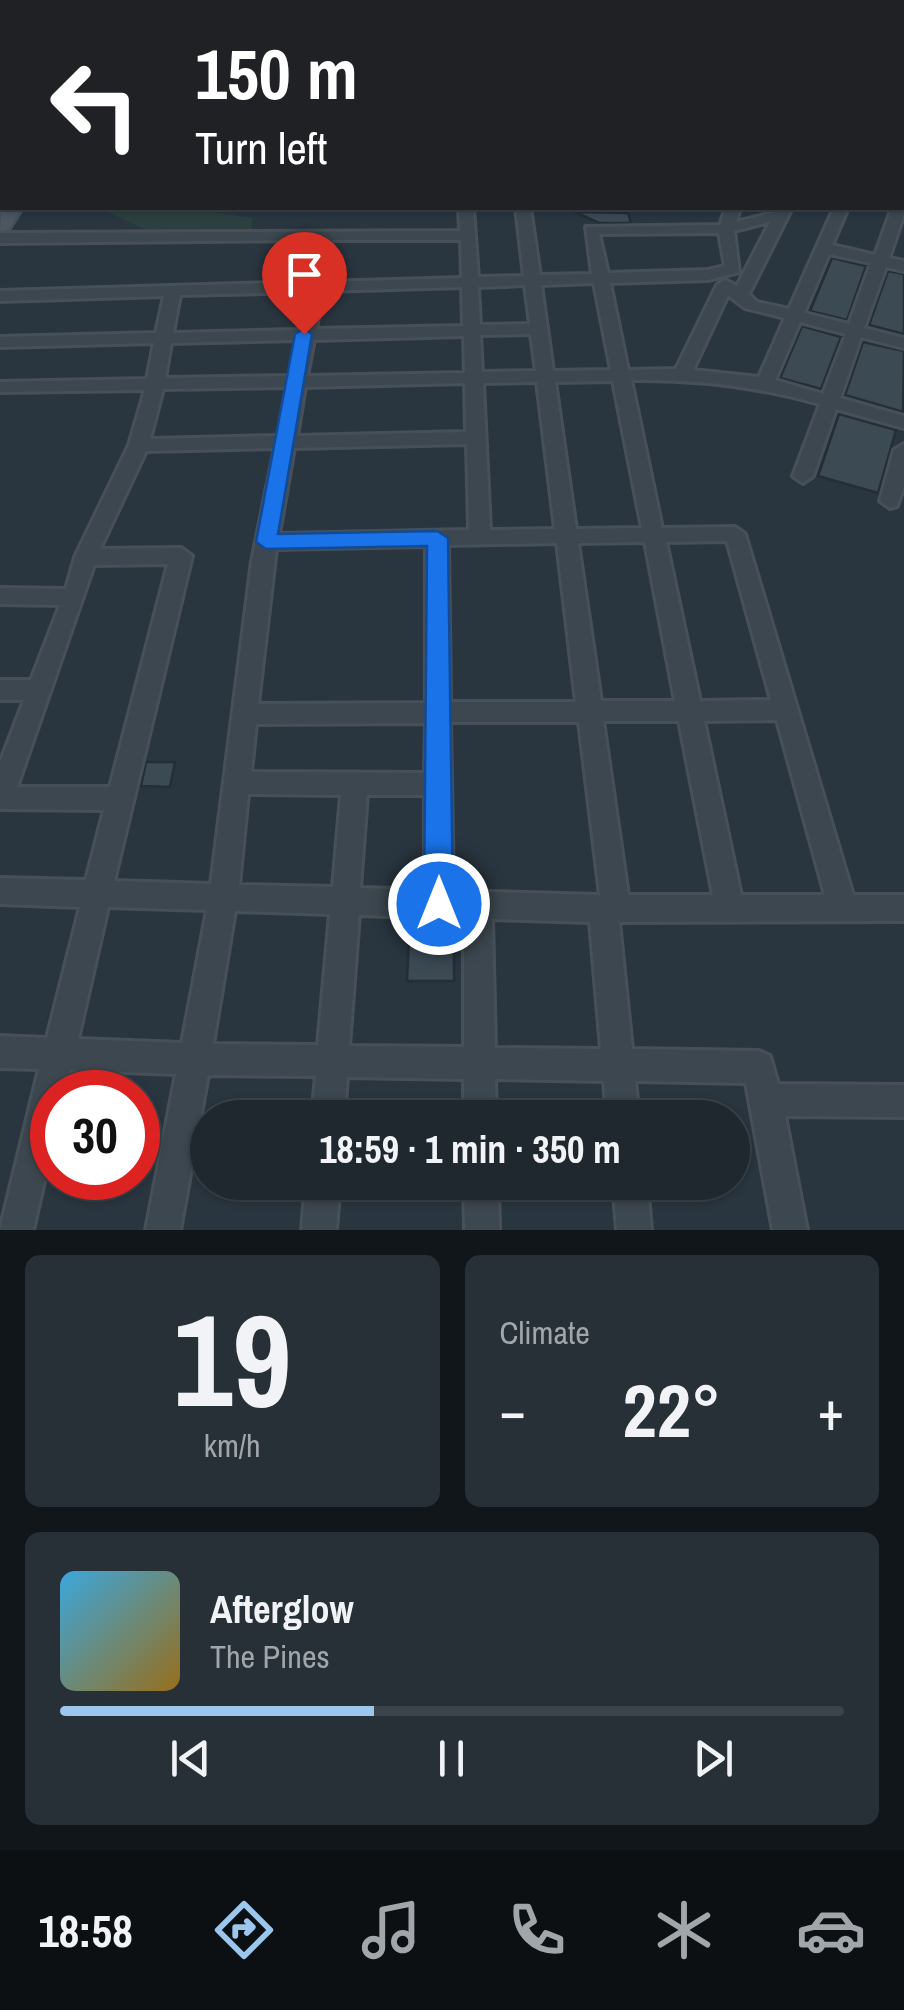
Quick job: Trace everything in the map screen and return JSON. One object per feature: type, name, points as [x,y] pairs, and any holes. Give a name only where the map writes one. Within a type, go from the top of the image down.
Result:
[{"type":"street","points":[[466,210],[480,537]]},
{"type":"street","points":[[523,210],[591,712],[610,909],[621,1100]]},
{"type":"street","points":[[0,296],[708,275],[732,269],[726,229],[732,210]]},
{"type":"street","points":[[765,384],[840,210]]},
{"type":"street","points":[[804,476],[898,210]]},
{"type":"street","points":[[730,908],[590,224],[726,229],[784,211]]},
{"type":"street","points":[[682,374],[784,211]]},
{"type":"street","points":[[0,238],[468,235]]},
{"type":"street","points":[[163,1230],[224,898],[266,542],[324,238]]},
{"type":"street","points":[[824,248],[904,266]]},
{"type":"street","points":[[708,275],[750,305],[904,343]]},
{"type":"street","points":[[120,799],[0,798],[86,556],[138,446],[155,384],[173,290]]},
{"type":"street","points":[[0,342],[540,329]]},
{"type":"street","points":[[0,387],[682,374],[765,384],[904,422]]},
{"type":"street","points":[[138,446],[476,438]]},
{"type":"street","points":[[890,501],[904,450]]},
{"type":"street","points":[[266,542],[735,534],[842,908]]},
{"type":"street","points":[[437,538],[439,904]]},
{"type":"street","points":[[16,1230],[181,556],[86,556]]},
{"type":"street","points":[[0,596],[74,597]]},
{"type":"street","points":[[0,690],[40,690]]},
{"type":"street","points":[[245,714],[786,710]]},
{"type":"street","points":[[237,782],[439,784]]},
{"type":"street","points":[[330,1100],[356,784]]},
{"type":"street","points":[[0,892],[610,909],[904,908]]},
{"type":"street","points":[[478,905],[480,1100]]},
{"type":"street","points":[[0,1052],[333,1062],[759,1067],[790,1230]]},
{"type":"street","points":[[765,1100],[904,1100]]},
{"type":"street","points":[[320,1230],[322,1200]]},
{"type":"street","points":[[481,1200],[482,1230]]},
{"type":"street","points":[[632,1200],[634,1230]]},
{"type":"green space","points":[[104,210],[198,210],[253,218],[250,237],[160,237]]},
{"type":"building","points":[[575,212],[628,213],[631,223],[599,223]]},
{"type":"building","points":[[832,258],[866,266],[847,320],[810,311]]},
{"type":"building","points":[[888,271],[904,274],[904,334],[869,325]]},
{"type":"building","points":[[802,326],[841,337],[821,389],[780,378]]},
{"type":"building","points":[[863,342],[904,351],[903,412],[845,395]]},
{"type":"building","points":[[839,414],[896,430],[878,493],[818,476]]},
{"type":"building","points":[[146,762],[175,762],[170,787],[141,786]]},
{"type":"building","points":[[409,939],[454,939],[454,981],[407,981]]},
{"type":"route","points":[[304,334],[266,542],[437,538],[439,904]]}]
